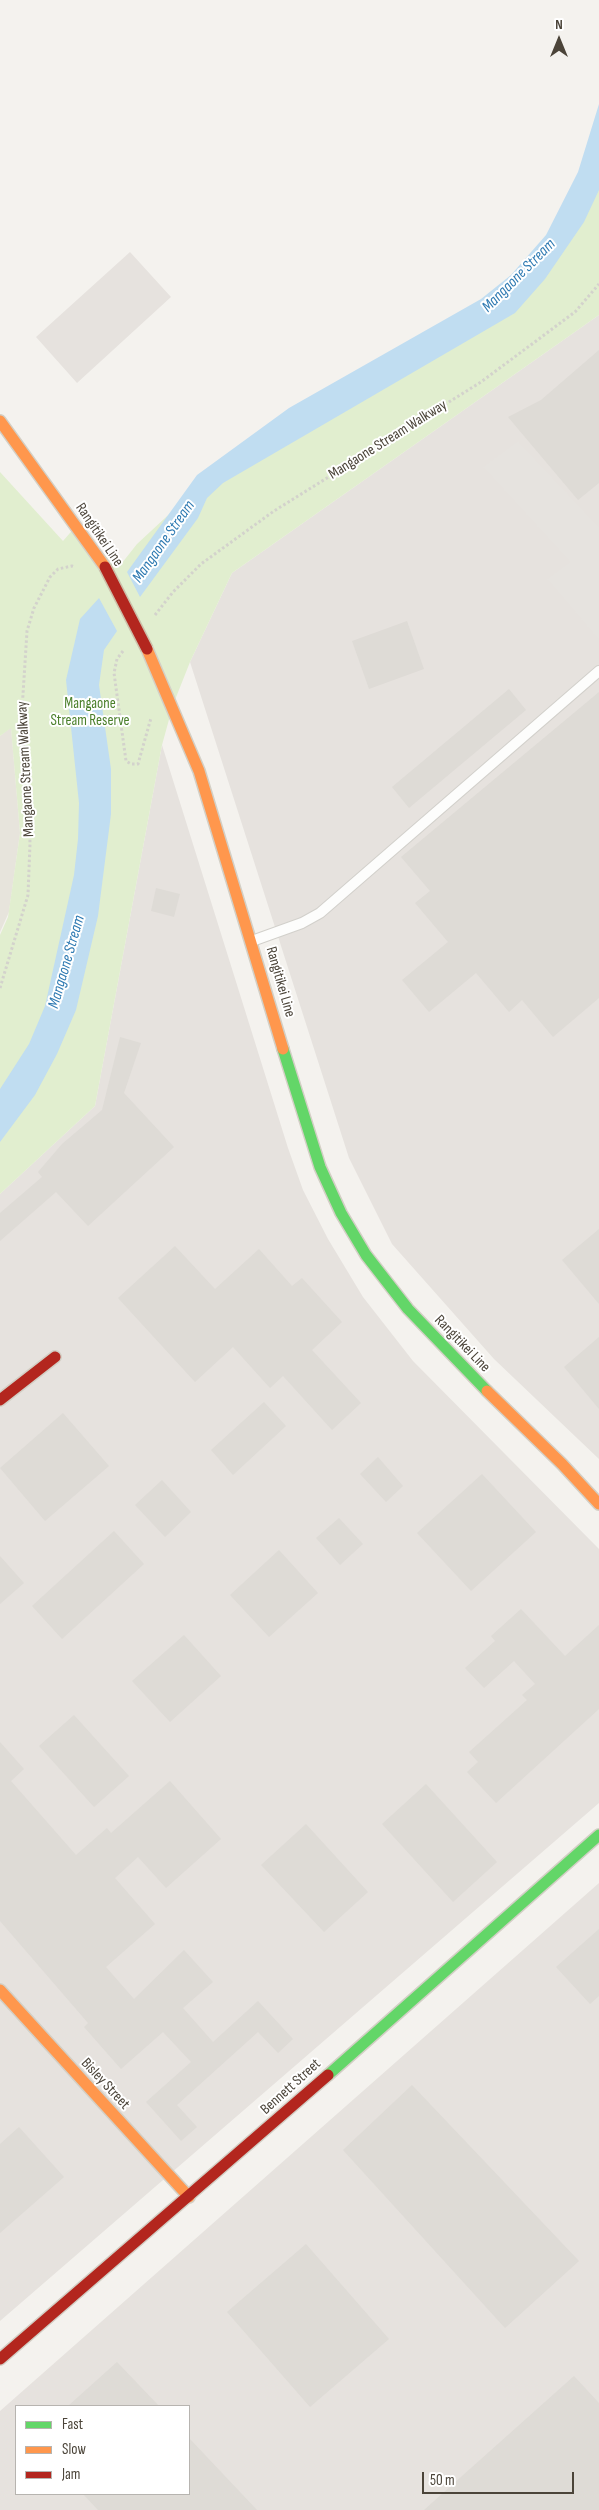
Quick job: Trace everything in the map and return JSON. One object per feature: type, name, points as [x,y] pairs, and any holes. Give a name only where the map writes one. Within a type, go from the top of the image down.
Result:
[{"type":"main road","name":"Rangitikei Line","points":[[0,421],[105,567],[147,649],[199,771],[320,1167],[341,1212],[366,1255],[408,1309],[458,1363],[562,1464],[599,1504]]},
{"type":"main road","points":[[0,1400],[55,1357]]},
{"type":"main road","name":"Bennett Street","points":[[0,2359],[189,2197],[599,1835]]},
{"type":"main road","name":"Bisley Street","points":[[0,1990],[189,2197]]},
{"type":"lane","points":[[252,941],[302,923],[320,913],[599,670]]},
{"type":"path","name":"Mangaone Stream Walkway","points":[[173,592],[201,564],[274,511],[481,382],[574,312],[599,284]]},
{"type":"path","name":"Mangaone Stream Walkway","points":[[0,988],[28,895],[30,844],[29,789],[20,726],[27,631],[34,608],[50,577],[58,569],[72,566]]},
{"type":"shaded area","points":[[130,252],[171,297],[77,383],[36,337]]},
{"type":"shaded area","points":[[599,315],[599,1459],[494,1359],[392,1244],[349,1158],[190,662],[232,573]]},
{"type":"shaded area","points":[[518,441],[599,527],[599,640],[547,579],[570,562],[483,467]]},
{"type":"shaded area","points":[[11,727],[20,833],[9,912],[0,932],[0,736]]},
{"type":"shaded area","points":[[162,745],[288,1148],[303,1190],[328,1239],[363,1297],[413,1361],[599,1549],[599,1803],[0,2321],[0,1194],[95,1106]]},
{"type":"shaded area","points":[[599,1883],[599,2510],[0,2510],[0,2411]]},
{"type":"green space","name":"Mangaone Stream Reserve","points":[[599,128],[599,315],[232,573],[190,662],[173,705],[162,745],[95,1106],[0,1194],[0,935],[8,917],[20,833],[11,728],[0,736],[0,472],[63,541],[76,526],[118,568],[137,544],[207,479],[483,313],[571,225]]},
{"type":"water","name":"Mangaone Stream","points":[[599,104],[599,190],[584,222],[545,279],[515,313],[223,483],[207,498],[198,518],[140,597],[127,572],[197,475],[289,408],[481,299],[511,275],[546,235],[578,172]]},
{"type":"water","name":"Mangaone Stream","points":[[99,598],[117,631],[104,650],[99,685],[111,769],[111,814],[98,916],[76,1010],[57,1054],[35,1095],[0,1142],[0,1089],[29,1044],[45,1006],[74,875],[79,803],[66,680],[80,619]]},
{"type":"building","points":[[599,350],[599,483],[578,500],[508,417],[541,400]]},
{"type":"building","points":[[407,621],[424,669],[369,689],[352,641]]},
{"type":"building","points":[[509,689],[526,710],[409,808],[392,787]]},
{"type":"building","points":[[599,692],[599,998],[553,1037],[522,1000],[509,1012],[476,973],[429,1012],[402,980],[448,942],[415,903],[430,891],[401,857]]},
{"type":"building","points":[[156,888],[180,894],[174,917],[151,911]]},
{"type":"building","points":[[120,1037],[141,1043],[124,1093],[174,1147],[88,1226],[56,1192],[0,1241],[0,1213],[42,1177],[38,1172],[62,1144],[102,1110]]},
{"type":"building","points":[[599,1229],[599,1304],[562,1260]]},
{"type":"building","points":[[175,1246],[215,1289],[259,1249],[292,1286],[302,1278],[342,1322],[312,1350],[361,1403],[332,1430],[283,1376],[270,1388],[233,1347],[195,1382],[118,1298]]},
{"type":"building","points":[[599,1337],[599,1409],[564,1367]]},
{"type":"building","points":[[264,1402],[286,1426],[233,1475],[211,1450]]},
{"type":"building","points":[[63,1413],[109,1466],[45,1521],[0,1468]]},
{"type":"building","points":[[378,1457],[403,1486],[386,1502],[360,1474]]},
{"type":"building","points":[[482,1474],[536,1532],[471,1591],[417,1533]]},
{"type":"building","points":[[162,1480],[191,1512],[165,1537],[135,1505]]},
{"type":"building","points":[[339,1518],[363,1544],[340,1565],[316,1538]]},
{"type":"building","points":[[114,1531],[144,1564],[62,1639],[32,1606]]},
{"type":"building","points":[[279,1550],[318,1593],[269,1637],[230,1595]]},
{"type":"building","points":[[0,1556],[24,1583],[0,1604]]},
{"type":"building","points":[[521,1609],[565,1656],[599,1625],[599,1709],[496,1803],[467,1772],[478,1762],[469,1752],[527,1700],[522,1695],[535,1684],[514,1661],[484,1688],[465,1668],[495,1641],[491,1636]]},
{"type":"building","points":[[184,1635],[221,1676],[170,1722],[132,1681]]},
{"type":"building","points":[[74,1715],[129,1776],[94,1807],[39,1746]]},
{"type":"building","points":[[0,1742],[24,1769],[11,1781],[76,1855],[107,1828],[111,1833],[170,1781],[221,1839],[166,1888],[138,1857],[115,1878],[155,1924],[106,1967],[134,1999],[184,1950],[213,1982],[183,2008],[213,2042],[258,2001],[293,2039],[278,2053],[258,2032],[177,2105],[197,2127],[181,2141],[146,2102],[191,2062],[163,2032],[121,2069],[84,2027],[88,2023],[0,1921]]},
{"type":"building","points":[[426,1784],[497,1862],[453,1902],[382,1824]]},
{"type":"building","points":[[306,1824],[368,1892],[324,1932],[261,1865]]},
{"type":"building","points":[[599,1929],[599,1996],[590,2004],[556,1967]]},
{"type":"building","points":[[412,2085],[579,2261],[505,2328],[343,2150]]},
{"type":"building","points":[[19,2127],[64,2177],[0,2233],[0,2144]]},
{"type":"building","points":[[306,2244],[389,2339],[310,2407],[227,2312]]},
{"type":"building","points":[[117,2362],[158,2405],[69,2405]]},
{"type":"building","points":[[574,2376],[599,2403],[599,2510],[424,2510]]},
{"type":"building","points":[[190,2439],[257,2510],[98,2510],[84,2495],[190,2495]]},
{"type":"traffic: fast","points":[[283,1049],[320,1167],[341,1213],[366,1255],[408,1309],[487,1391]]},
{"type":"traffic: fast","points":[[328,2075],[599,1835]]},
{"type":"traffic: slow","points":[[0,421],[105,567]]},
{"type":"traffic: slow","points":[[147,649],[199,771],[283,1049]]},
{"type":"traffic: slow","points":[[487,1391],[562,1464],[599,1504]]},
{"type":"traffic: slow","points":[[0,1990],[189,2197]]},
{"type":"traffic: jam","points":[[105,567],[147,649]]},
{"type":"traffic: jam","points":[[0,1400],[55,1357]]},
{"type":"traffic: jam","points":[[0,2359],[328,2075]]}]
